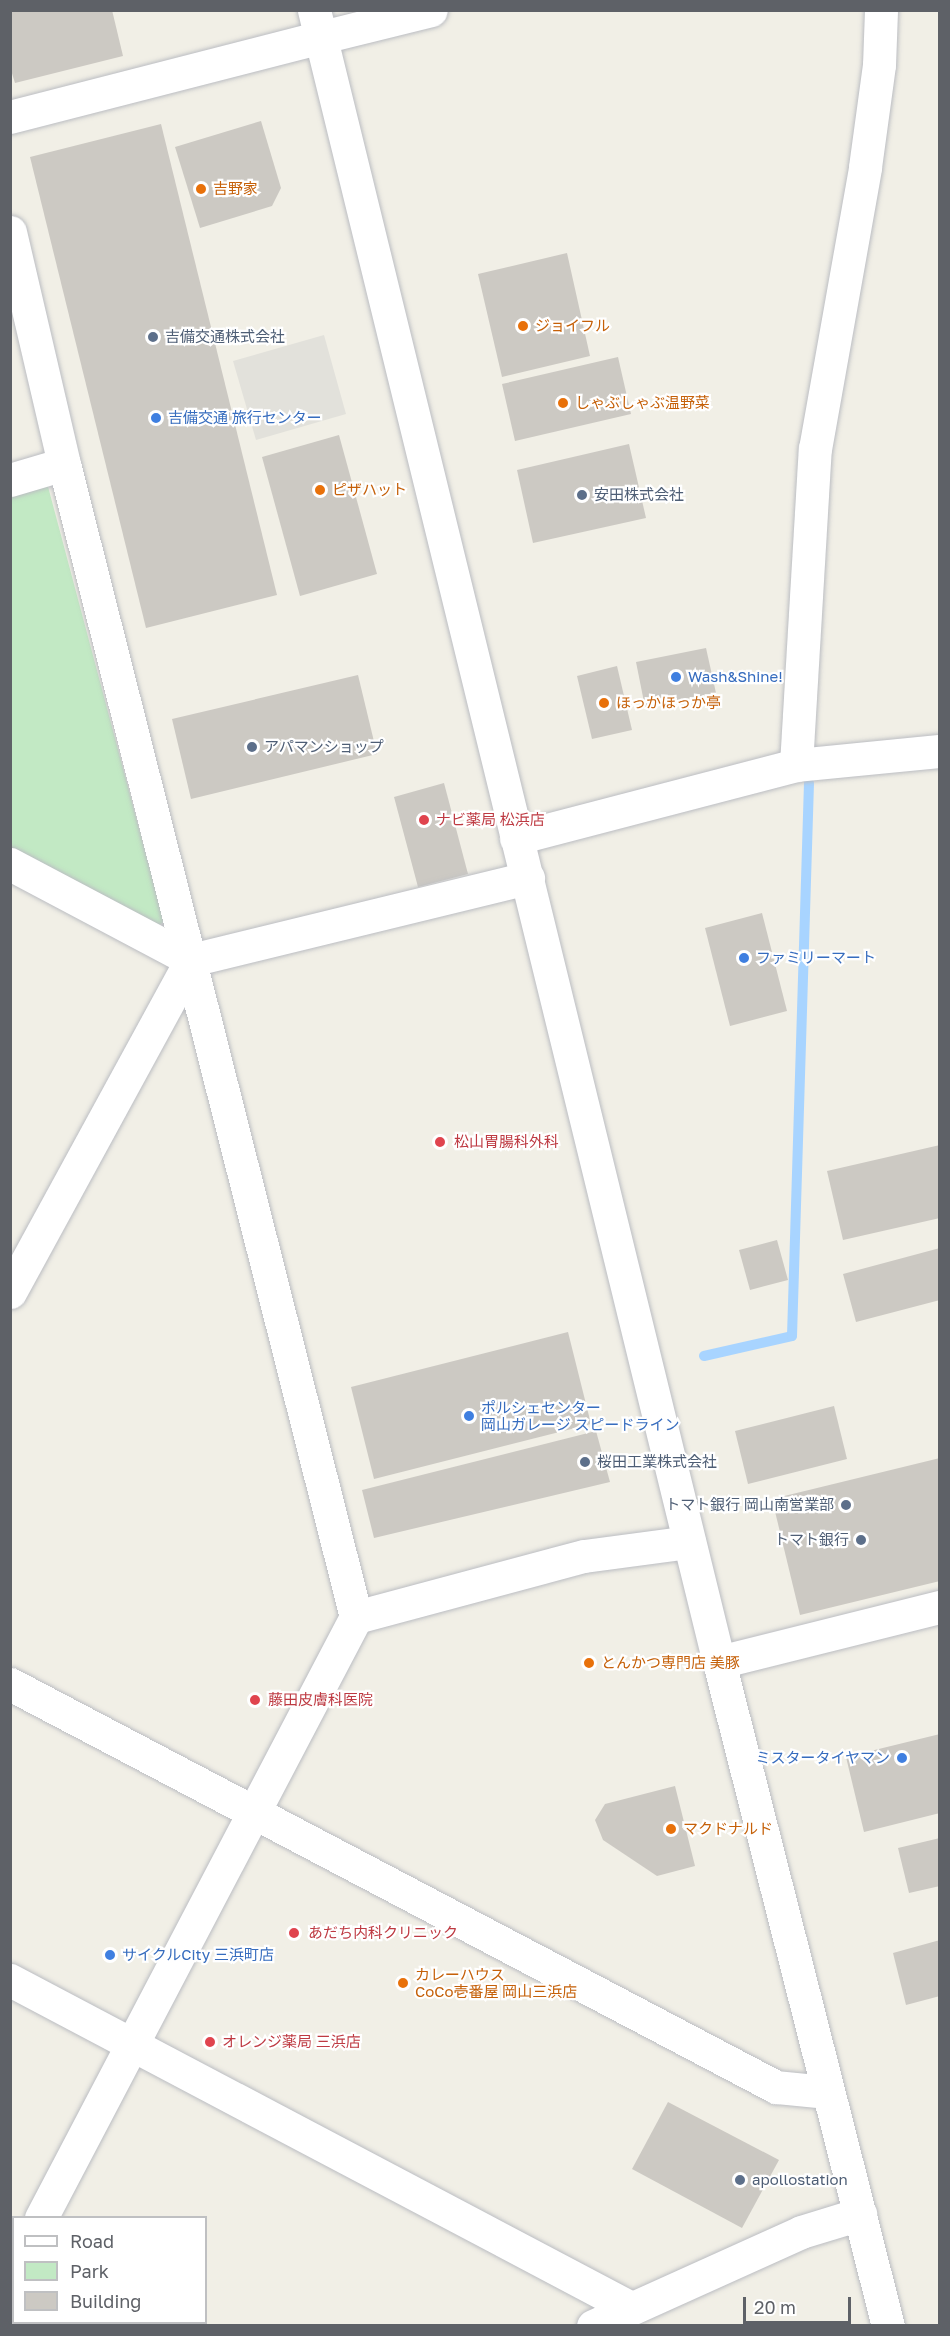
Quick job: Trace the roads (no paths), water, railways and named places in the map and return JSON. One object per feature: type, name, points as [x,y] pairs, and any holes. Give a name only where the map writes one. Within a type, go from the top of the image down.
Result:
[{"type":"street","points":[[10,117],[318,24],[431,10]]},
{"type":"street","points":[[796,765],[816,449],[865,167],[879,65],[881,10]]},
{"type":"street","points":[[318,24],[689,1542],[888,2325]]},
{"type":"street","points":[[10,232],[64,464],[356,1617],[42,2216]]},
{"type":"street","points":[[10,480],[64,464]]},
{"type":"street","points":[[516,838],[796,765],[939,751]]},
{"type":"street","points":[[10,864],[191,960],[528,878]]},
{"type":"street","points":[[10,1292],[191,960]]},
{"type":"street","points":[[356,1617],[584,1556],[642,1551],[689,1542]]},
{"type":"street","points":[[719,1662],[939,1607]]},
{"type":"street","points":[[10,1684],[776,2087],[827,2092]]},
{"type":"street","points":[[10,1980],[631,2308]]},
{"type":"street","points":[[593,2325],[801,2232],[860,2214]]},
{"type":"waterway","points":[[704,1356],[792,1336],[809,783]]},
{"type":"place","name":"吉野家","points":[[201,189]]},
{"type":"place","name":"ジョイフル","points":[[523,326]]},
{"type":"place","name":"吉備交通株式会社","points":[[153,337]]},
{"type":"place","name":"しゃぶしゃぶ温野菜","points":[[563,403]]},
{"type":"place","name":"吉備交通 旅行センター","points":[[156,418]]},
{"type":"place","name":"ピザハット","points":[[320,490]]},
{"type":"place","name":"安田株式会社","points":[[582,495]]},
{"type":"place","name":"Wash&Shine!","points":[[676,677]]},
{"type":"place","name":"ほっかほっか亭","points":[[604,703]]},
{"type":"place","name":"アパマンショップ","points":[[252,747]]},
{"type":"place","name":"ナビ薬局 松浜店","points":[[424,820]]},
{"type":"place","name":"ファミリーマート","points":[[744,958]]},
{"type":"place","name":"松山胃腸科外科","points":[[440,1142]]},
{"type":"place","name":"ポルシェセンター 岡山ガレージ スピードライン","points":[[469,1416]]},
{"type":"place","name":"桜田工業株式会社","points":[[585,1462]]},
{"type":"place","name":"トマト銀行 岡山南営業部","points":[[846,1505]]},
{"type":"place","name":"トマト銀行","points":[[861,1540]]},
{"type":"place","name":"とんかつ専門店 美豚","points":[[589,1663]]},
{"type":"place","name":"藤田皮膚科医院","points":[[255,1700]]},
{"type":"place","name":"ミスタータイヤマン","points":[[902,1758]]},
{"type":"place","name":"マクドナルド","points":[[671,1829]]},
{"type":"place","name":"あだち内科クリニック","points":[[294,1933]]},
{"type":"place","name":"サイクルCity 三浜町店","points":[[110,1955]]},
{"type":"place","name":"カレーハウス CoCo壱番屋 岡山三浜店","points":[[403,1983]]},
{"type":"place","name":"オレンジ薬局 三浜店","points":[[210,2042]]},
{"type":"place","name":"apollostation","points":[[740,2180]]}]
